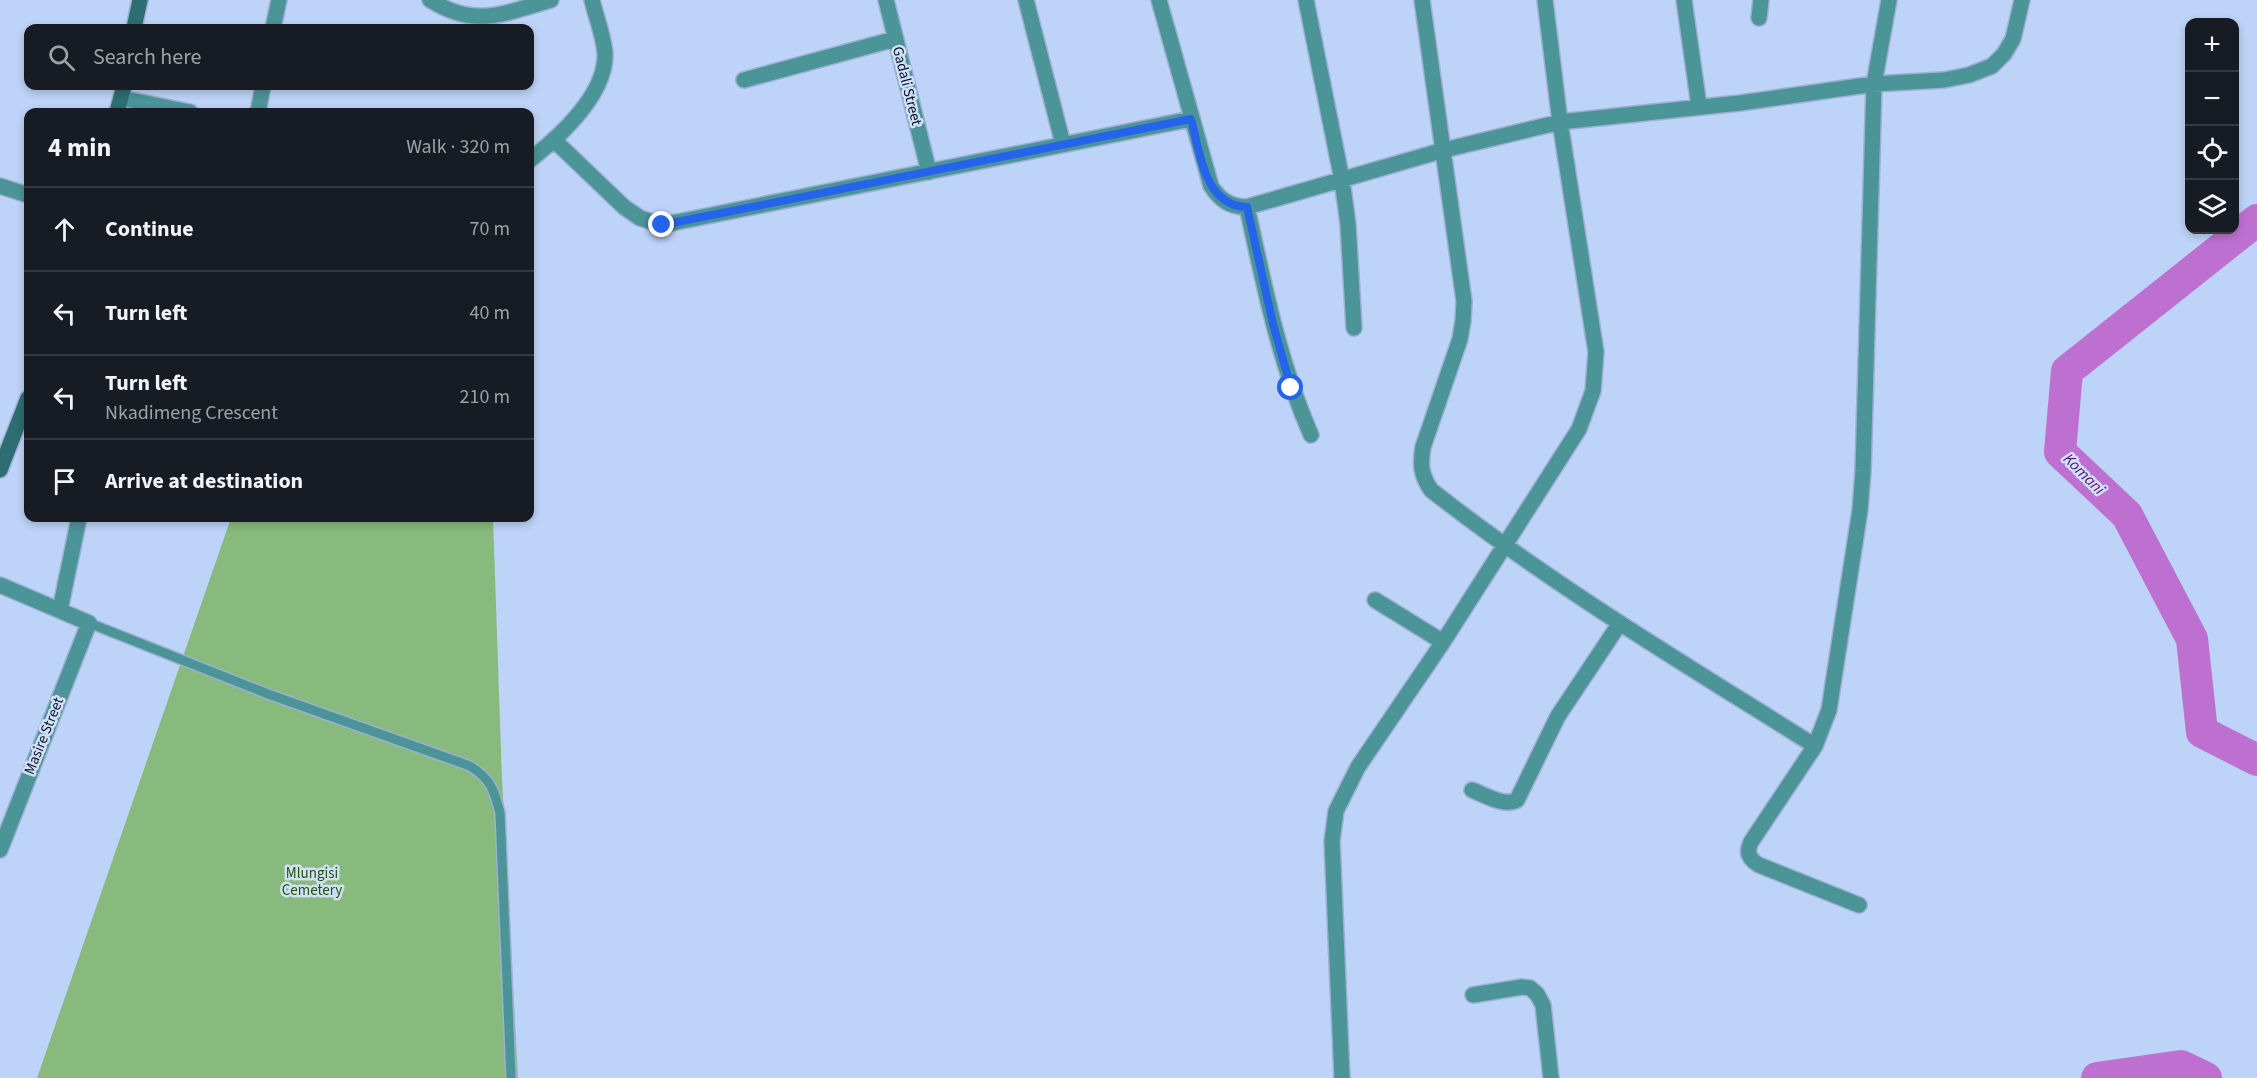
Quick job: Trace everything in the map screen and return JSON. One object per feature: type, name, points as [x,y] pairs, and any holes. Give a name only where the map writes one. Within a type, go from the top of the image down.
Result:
[{"type":"street","points":[[135,24],[140,0]]},
{"type":"street","points":[[274,24],[279,0]]},
{"type":"street","points":[[430,0],[459,15],[479,18],[551,0]]},
{"type":"street","points":[[534,157],[555,141],[592,94],[602,74],[605,51],[592,0]]},
{"type":"street","name":"Gadali Street","points":[[886,0],[929,172]]},
{"type":"street","points":[[1026,0],[1064,144]]},
{"type":"street","points":[[1159,0],[1211,186],[1220,199],[1228,204],[1247,207],[1444,150],[1560,122],[1740,103],[1874,84],[1944,80],[1969,75],[1992,66],[2004,54],[2013,39],[2022,0]]},
{"type":"street","points":[[1306,0],[1342,180],[1348,224],[1354,328]]},
{"type":"street","points":[[1422,0],[1461,278],[1463,321],[1453,364],[1428,431],[1421,462],[1421,473],[1431,490],[1506,545],[1620,623],[1815,746]]},
{"type":"street","points":[[1342,1078],[1332,841],[1336,811],[1358,768],[1443,642],[1579,429],[1593,391],[1596,352],[1560,122],[1545,0]]},
{"type":"street","points":[[1684,0],[1699,106]]},
{"type":"street","points":[[1759,18],[1761,0]]},
{"type":"street","points":[[1859,905],[1759,865],[1749,855],[1748,850],[1751,842],[1815,746],[1829,710],[1837,668],[1863,481],[1874,84],[1889,0]]},
{"type":"street","points":[[744,80],[896,39]]},
{"type":"street","points":[[259,108],[262,90]]},
{"type":"street","points":[[121,99],[169,108]]},
{"type":"street","points":[[555,141],[624,207],[640,218],[662,225],[1191,119]]},
{"type":"street","points":[[0,186],[24,194]]},
{"type":"street","points":[[1247,207],[1280,352],[1291,388],[1311,435]]},
{"type":"street","points":[[0,470],[4,451],[24,407]]},
{"type":"street","points":[[60,610],[78,522]]},
{"type":"street","points":[[0,585],[89,623]]},
{"type":"street","points":[[1375,600],[1443,642]]},
{"type":"street","name":"Masire Street","points":[[0,850],[89,623]]},
{"type":"street","points":[[1472,790],[1505,802],[1517,800],[1558,716],[1620,623]]},
{"type":"street","points":[[1473,995],[1522,987],[1530,988],[1536,994],[1543,1005],[1551,1078]]},
{"type":"lane","points":[[89,623],[268,693],[470,766],[484,775],[494,791],[500,813],[511,1078]]},
{"type":"green space","name":"Mlungisi Cemetery","points":[[230,522],[493,522],[502,780],[518,1078],[37,1078]]},
{"type":"waterway","name":"Komani","points":[[2257,220],[2067,371],[2060,452],[2127,515],[2192,639],[2202,732],[2257,760]]},
{"type":"waterway","name":"Komani","points":[[2097,1078],[2181,1066],[2206,1078]]},
{"type":"route","points":[[662,225],[1191,119],[1205,169],[1216,194],[1228,204],[1247,207],[1273,324],[1291,388]]}]
